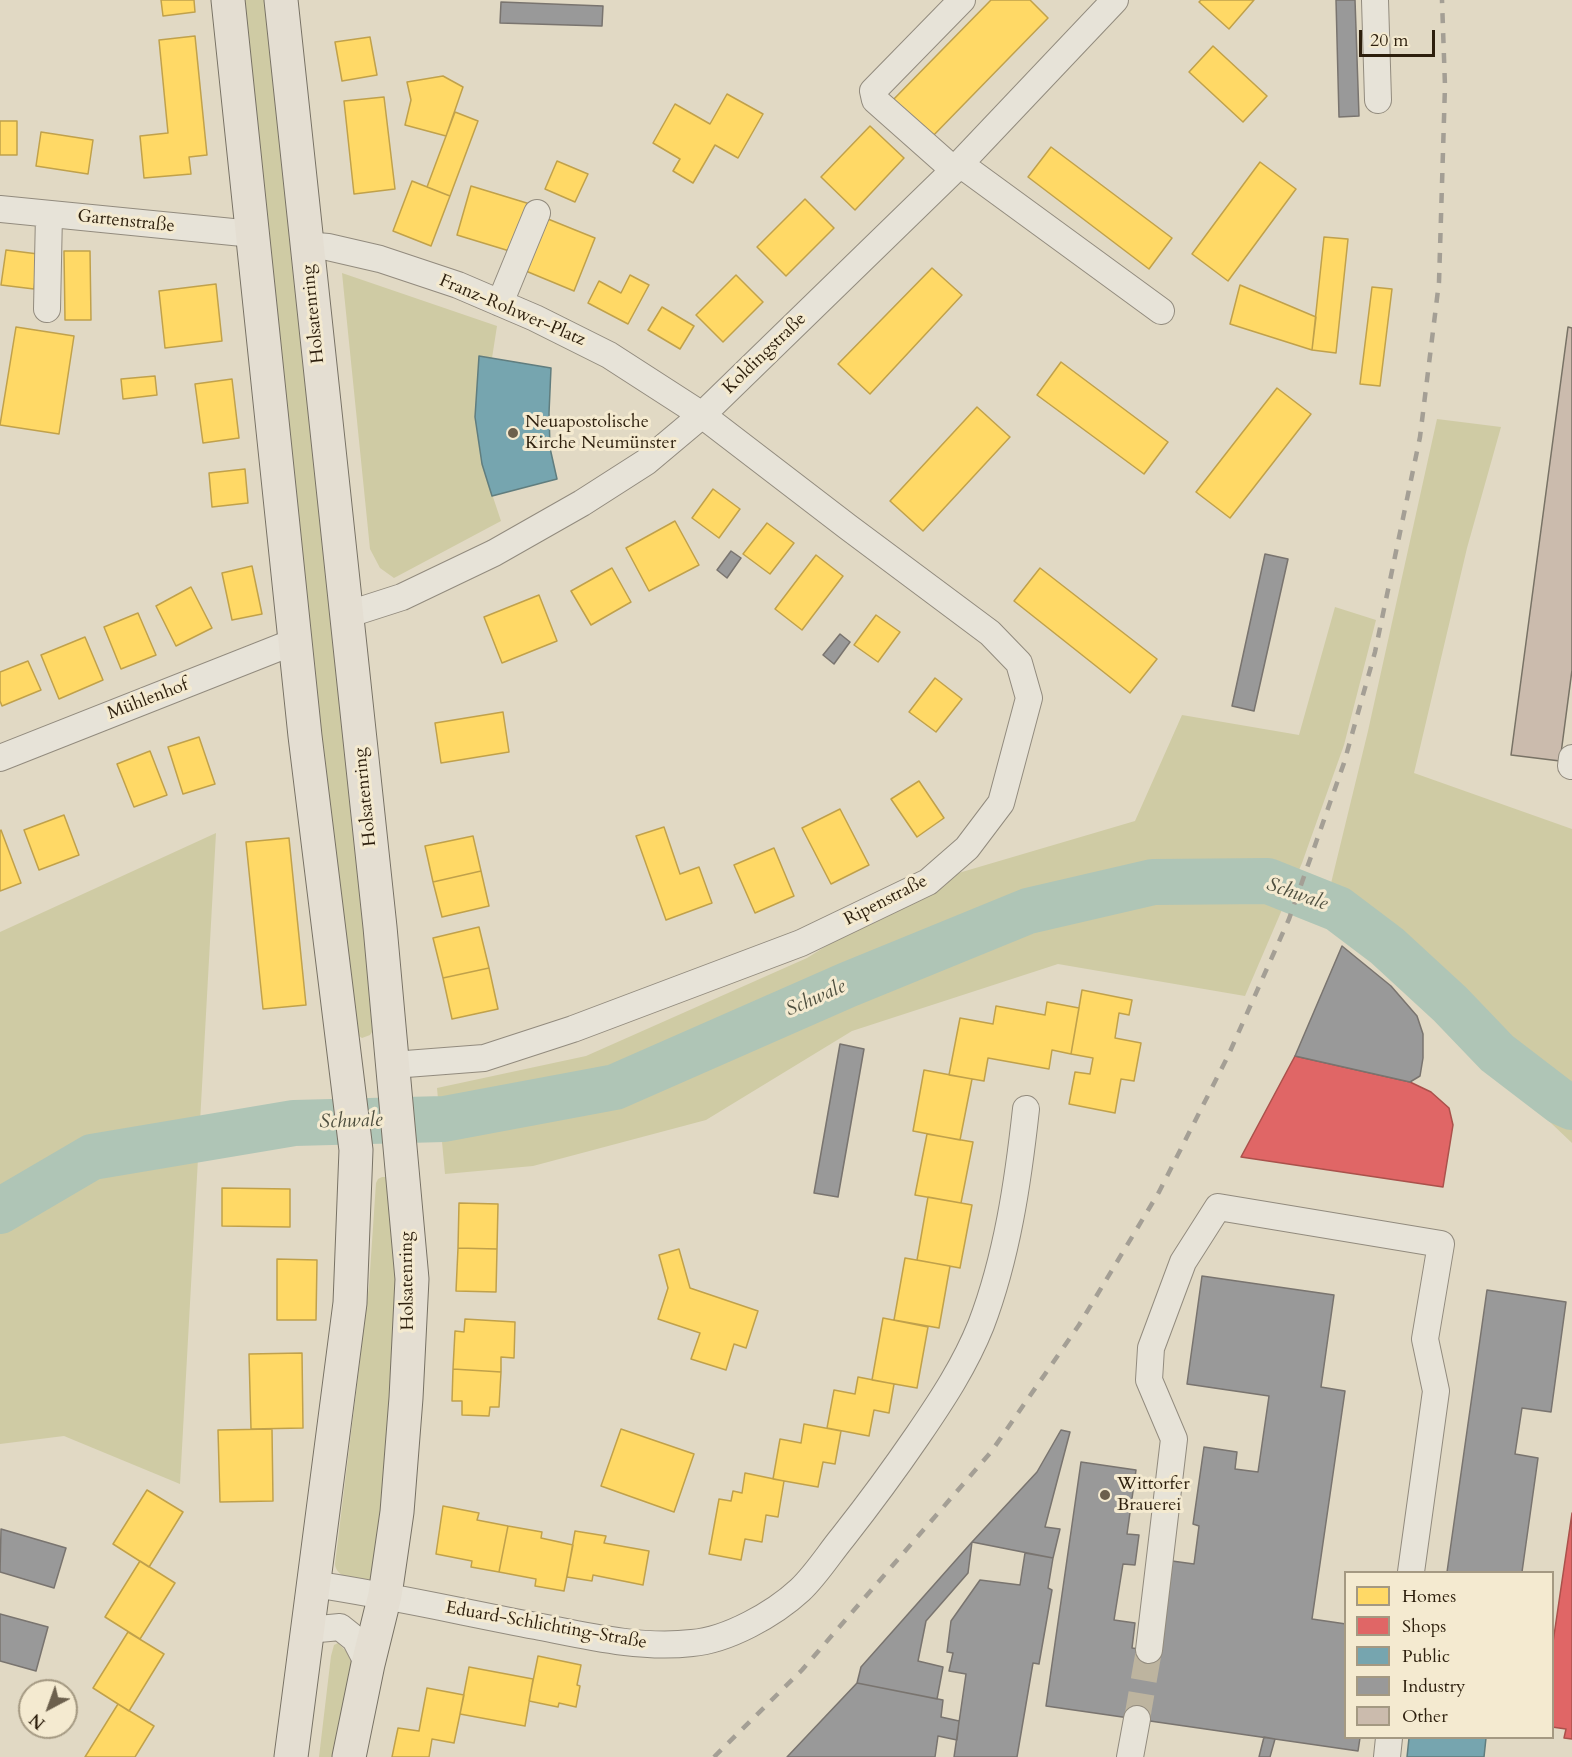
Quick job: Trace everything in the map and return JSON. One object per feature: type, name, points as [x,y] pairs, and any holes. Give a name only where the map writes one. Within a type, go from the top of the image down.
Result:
[{"type":"main road","points":[[228,0],[307,748],[356,1150],[350,1303],[291,1757]]},
{"type":"main road","name":"Holsatenring","points":[[281,0],[394,1078],[412,1279],[397,1512],[386,1595],[368,1664],[349,1757]]},
{"type":"street","points":[[963,0],[873,91],[875,100],[957,167],[1161,312]]},
{"type":"street","name":"Koldingstraße","points":[[346,615],[402,597],[494,553],[582,503],[646,462],[702,415],[957,167],[1115,0]]},
{"type":"street","points":[[1375,0],[1377,100]]},
{"type":"street","name":"Gartenstraße","points":[[0,209],[252,234]]},
{"type":"street","points":[[500,303],[537,213]]},
{"type":"street","points":[[46,309],[49,214]]},
{"type":"street","name":"Franz-Rohwer-Platz","points":[[306,244],[380,259],[458,285],[535,318],[609,355],[702,415]]},
{"type":"street","name":"Ripenstraße","points":[[394,1078],[484,1058],[573,1029],[801,943],[928,882],[967,848],[1001,803],[1029,698],[1019,663],[990,633],[702,415]]},
{"type":"street","name":"Mühlenhof","points":[[0,758],[296,641]]},
{"type":"street","name":"Eduard-Schlichting-Straße","points":[[386,1595],[600,1639],[656,1645],[696,1643],[731,1633],[766,1615],[800,1590],[878,1493],[960,1371],[994,1286],[1009,1225],[1026,1109]]},
{"type":"street","points":[[1149,1650],[1174,1439],[1149,1380],[1151,1348],[1183,1262],[1218,1207],[1441,1244],[1425,1339],[1436,1391],[1411,1571]]},
{"type":"street","points":[[313,1584],[386,1595]]},
{"type":"street","points":[[308,1630],[340,1627],[355,1639],[368,1664]]},
{"type":"street","points":[[1130,1757],[1137,1719]]},
{"type":"street","points":[[1387,1757],[1389,1739]]},
{"type":"shaded area","points":[[239,0],[266,0],[376,1026],[370,1035],[362,1038],[353,1032]]},
{"type":"shaded area","points":[[342,273],[497,326],[492,358],[479,356],[475,417],[482,464],[501,521],[394,578],[380,568],[370,549]]},
{"type":"shaded area","points":[[1437,419],[1501,427],[1467,548],[1414,773],[1572,829],[1572,1143],[1325,908],[1368,731]]},
{"type":"shaded area","points":[[1335,607],[1376,620],[1344,745],[1302,863],[1245,996],[1058,964],[852,1031],[706,1120],[533,1166],[445,1174],[437,1088],[586,1056],[807,958],[928,882],[1135,821],[1182,715],[1299,735]]},
{"type":"shaded area","points":[[216,833],[180,1484],[64,1436],[0,1444],[0,932]]},
{"type":"shaded area","points":[[382,1177],[386,1177],[397,1245],[395,1396],[375,1577],[357,1580],[345,1577],[335,1564],[369,1286],[376,1183]]},
{"type":"shaded area","points":[[338,1643],[348,1653],[353,1668],[335,1757],[319,1757],[331,1656],[334,1645]]},
{"type":"building: Homes","points":[[161,0],[194,0],[195,12],[163,16]]},
{"type":"building: Homes","points":[[991,0],[1030,0],[1048,18],[928,141],[889,104]]},
{"type":"building: Homes","points":[[1201,0],[1254,0],[1229,29],[1199,2]]},
{"type":"building: Homes","points":[[195,36],[207,155],[189,157],[191,174],[144,178],[140,136],[168,133],[159,40]]},
{"type":"building: Homes","points":[[370,37],[377,75],[342,81],[335,42]]},
{"type":"building: Homes","points":[[1213,46],[1267,96],[1243,122],[1189,72]]},
{"type":"building: Homes","points":[[443,76],[463,87],[446,136],[405,125],[411,100],[407,82]]},
{"type":"building: Homes","points":[[727,94],[763,114],[738,158],[715,145],[693,183],[673,171],[680,159],[653,143],[675,104],[710,124]]},
{"type":"building: Homes","points":[[384,97],[395,189],[354,194],[344,101]]},
{"type":"building: Homes","points":[[455,112],[478,121],[450,196],[427,187]]},
{"type":"building: Homes","points":[[0,121],[17,121],[17,155],[0,155]]},
{"type":"building: Homes","points":[[870,126],[904,158],[855,210],[821,177]]},
{"type":"building: Homes","points":[[41,132],[93,140],[88,174],[36,166]]},
{"type":"building: Homes","points":[[1051,147],[1172,238],[1149,269],[1028,177]]},
{"type":"building: Homes","points":[[557,161],[588,174],[575,202],[545,189]]},
{"type":"building: Homes","points":[[1260,162],[1296,189],[1228,281],[1192,254]]},
{"type":"building: Homes","points":[[412,181],[450,196],[431,246],[393,231]]},
{"type":"building: Homes","points":[[471,186],[530,204],[516,253],[457,235]]},
{"type":"building: Homes","points":[[805,199],[834,228],[786,276],[757,247]]},
{"type":"building: Homes","points":[[543,217],[595,238],[574,291],[521,269]]},
{"type":"building: Homes","points":[[1324,237],[1348,239],[1336,353],[1312,350]]},
{"type":"building: Homes","points":[[6,250],[38,254],[34,289],[1,285]]},
{"type":"building: Homes","points":[[64,251],[90,251],[91,320],[65,320]]},
{"type":"building: Homes","points":[[932,268],[962,295],[870,394],[838,364]]},
{"type":"building: Homes","points":[[630,275],[649,285],[628,324],[588,303],[599,281],[621,293]]},
{"type":"building: Homes","points":[[736,275],[763,302],[723,342],[696,315]]},
{"type":"building: Homes","points":[[216,284],[222,341],[165,348],[159,291]]},
{"type":"building: Homes","points":[[1240,285],[1316,317],[1312,350],[1230,324]]},
{"type":"building: Homes","points":[[1372,287],[1392,289],[1380,386],[1360,384]]},
{"type":"building: Homes","points":[[662,307],[694,326],[680,349],[648,330]]},
{"type":"building: Homes","points":[[16,327],[74,336],[59,434],[0,425]]},
{"type":"building: Homes","points":[[1061,362],[1168,442],[1144,474],[1037,395]]},
{"type":"building: Homes","points":[[155,376],[157,395],[123,399],[121,379]]},
{"type":"building: Homes","points":[[232,379],[239,438],[203,443],[195,384]]},
{"type":"building: Homes","points":[[1277,388],[1311,414],[1230,518],[1196,492]]},
{"type":"building: Homes","points":[[977,407],[1010,437],[923,531],[890,501]]},
{"type":"building: Homes","points":[[245,469],[248,503],[212,507],[209,473]]},
{"type":"building: Homes","points":[[713,489],[740,509],[719,538],[692,518]]},
{"type":"building: Homes","points":[[675,521],[699,565],[649,591],[626,548]]},
{"type":"building: Homes","points":[[767,523],[794,543],[770,574],[743,554]]},
{"type":"building: Homes","points":[[816,555],[843,576],[802,630],[775,609]]},
{"type":"building: Homes","points":[[252,566],[262,614],[232,620],[222,573]]},
{"type":"building: Homes","points":[[612,568],[631,602],[591,625],[571,591]]},
{"type":"building: Homes","points":[[1040,568],[1157,659],[1130,693],[1014,601]]},
{"type":"building: Homes","points":[[191,587],[212,628],[176,646],[156,606]]},
{"type":"building: Homes","points":[[539,595],[557,641],[502,663],[484,617]]},
{"type":"building: Homes","points":[[138,613],[156,655],[121,669],[104,627]]},
{"type":"building: Homes","points":[[876,615],[900,632],[878,662],[854,645]]},
{"type":"building: Homes","points":[[85,637],[103,680],[59,699],[41,655]]},
{"type":"building: Homes","points":[[28,661],[41,690],[2,706],[0,672]]},
{"type":"building: Homes","points":[[935,678],[962,699],[936,732],[909,712]]},
{"type":"building: Homes","points":[[503,712],[509,752],[441,763],[435,723]]},
{"type":"building: Homes","points":[[199,737],[215,784],[183,794],[168,747]]},
{"type":"building: Homes","points":[[150,751],[167,795],[134,807],[117,764]]},
{"type":"building: Homes","points":[[919,781],[944,818],[917,837],[891,799]]},
{"type":"building: Homes","points":[[840,809],[869,865],[831,884],[802,828]]},
{"type":"building: Homes","points":[[64,815],[79,855],[39,870],[24,830]]},
{"type":"building: Homes","points":[[664,827],[680,874],[699,867],[712,903],[666,920],[636,836]]},
{"type":"building: Homes","points":[[0,831],[21,883],[0,891]]},
{"type":"building: Homes","points":[[473,836],[481,871],[433,882],[425,846]]},
{"type":"building: Homes","points":[[289,838],[306,1005],[263,1009],[246,842]]},
{"type":"building: Homes","points":[[774,848],[794,896],[755,913],[734,865]]},
{"type":"building: Homes","points":[[481,871],[489,906],[442,917],[433,882]]},
{"type":"building: Homes","points":[[479,927],[489,968],[443,978],[433,938]]},
{"type":"building: Homes","points":[[489,968],[498,1009],[452,1019],[443,978]]},
{"type":"building: Homes","points":[[1082,990],[1132,1000],[1129,1015],[1119,1013],[1115,1038],[1141,1043],[1134,1081],[1121,1079],[1115,1113],[1069,1104],[1075,1072],[1090,1074],[1093,1058],[1071,1054]]},
{"type":"building: Homes","points":[[1047,1002],[1079,1008],[1071,1054],[1052,1050],[1049,1069],[988,1058],[984,1081],[949,1075],[960,1018],[993,1024],[996,1006],[1045,1015]]},
{"type":"building: Homes","points":[[924,1070],[972,1079],[960,1140],[913,1131]]},
{"type":"building: Homes","points":[[927,1134],[973,1142],[961,1203],[915,1195]]},
{"type":"building: Homes","points":[[222,1188],[290,1189],[290,1227],[222,1226]]},
{"type":"building: Homes","points":[[928,1197],[972,1205],[960,1268],[917,1260]]},
{"type":"building: Homes","points":[[459,1203],[498,1204],[497,1249],[458,1248]]},
{"type":"building: Homes","points":[[458,1248],[497,1249],[496,1292],[456,1291]]},
{"type":"building: Homes","points":[[679,1249],[690,1288],[758,1311],[746,1348],[734,1344],[726,1370],[691,1359],[700,1333],[658,1319],[668,1288],[659,1255]]},
{"type":"building: Homes","points":[[905,1258],[950,1266],[939,1328],[894,1320]]},
{"type":"building: Homes","points":[[277,1259],[317,1260],[316,1320],[277,1320]]},
{"type":"building: Homes","points":[[883,1318],[928,1327],[917,1388],[872,1380]]},
{"type":"building: Homes","points":[[465,1319],[515,1322],[514,1358],[501,1357],[501,1372],[453,1369],[455,1331],[464,1332]]},
{"type":"building: Homes","points":[[302,1353],[303,1428],[251,1429],[249,1354]]},
{"type":"building: Homes","points":[[453,1369],[501,1372],[499,1407],[490,1407],[489,1416],[462,1415],[462,1401],[452,1401]]},
{"type":"building: Homes","points":[[858,1377],[894,1384],[889,1413],[874,1410],[869,1436],[827,1428],[834,1390],[855,1394]]},
{"type":"building: Homes","points":[[804,1424],[841,1431],[835,1464],[823,1462],[818,1487],[773,1479],[780,1439],[801,1443]]},
{"type":"building: Homes","points":[[272,1429],[273,1501],[220,1502],[218,1430]]},
{"type":"building: Homes","points":[[621,1429],[694,1454],[674,1512],[601,1486]]},
{"type":"building: Homes","points":[[745,1473],[784,1481],[778,1517],[766,1515],[762,1542],[745,1539],[741,1560],[709,1554],[719,1499],[731,1501],[733,1491],[742,1493]]},
{"type":"building: Homes","points":[[147,1490],[183,1512],[149,1567],[113,1544]]},
{"type":"building: Homes","points":[[443,1506],[479,1513],[477,1520],[508,1526],[499,1572],[471,1567],[472,1561],[436,1554]]},
{"type":"building: Homes","points":[[508,1526],[542,1532],[541,1538],[573,1545],[564,1591],[535,1586],[536,1579],[499,1572]]},
{"type":"building: Homes","points":[[575,1531],[606,1536],[604,1543],[649,1551],[643,1585],[593,1575],[592,1581],[567,1577]]},
{"type":"building: Homes","points":[[140,1561],[175,1583],[140,1639],[105,1617]]},
{"type":"building: Homes","points":[[128,1632],[164,1654],[129,1711],[93,1688]]},
{"type":"building: Homes","points":[[538,1656],[581,1665],[576,1707],[559,1703],[558,1707],[529,1701]]},
{"type":"building: Homes","points":[[469,1667],[533,1679],[525,1726],[460,1714]]},
{"type":"building: Homes","points":[[427,1688],[464,1695],[454,1743],[432,1739],[429,1757],[392,1757],[398,1728],[419,1731]]},
{"type":"building: Homes","points":[[118,1704],[154,1726],[135,1757],[85,1757]]},
{"type":"building: Shops","points":[[1295,1056],[1410,1082],[1431,1092],[1449,1108],[1453,1125],[1443,1187],[1241,1157]]},
{"type":"building: Shops","points":[[1572,1513],[1572,1739],[1564,1738],[1566,1729],[1554,1727],[1554,1635]]},
{"type":"building: Public","name":"Neuapostolische Kirche Neumünster","points":[[479,356],[551,368],[550,448],[557,479],[492,496],[482,464],[475,417]]},
{"type":"building: Public","points":[[1409,1739],[1486,1739],[1484,1757],[1407,1757]]},
{"type":"building: Industry","points":[[1336,0],[1355,0],[1359,116],[1339,117]]},
{"type":"building: Industry","points":[[501,2],[603,6],[602,26],[500,23]]},
{"type":"building: Industry","points":[[731,551],[741,558],[727,578],[717,570]]},
{"type":"building: Industry","points":[[1265,554],[1288,559],[1254,711],[1232,706]]},
{"type":"building: Industry","points":[[840,634],[850,642],[834,664],[823,655]]},
{"type":"building: Industry","points":[[1342,946],[1391,986],[1417,1016],[1423,1034],[1423,1058],[1420,1076],[1410,1082],[1295,1056]]},
{"type":"building: Industry","points":[[840,1044],[864,1049],[838,1197],[814,1193]]},
{"type":"building: Industry","points":[[1202,1276],[1334,1295],[1321,1387],[1345,1391],[1312,1619],[1344,1624],[1344,1739],[1360,1739],[1358,1751],[1046,1706],[1081,1462],[1136,1470],[1127,1534],[1139,1535],[1135,1565],[1123,1564],[1114,1620],[1135,1623],[1132,1648],[1160,1652],[1172,1561],[1194,1564],[1199,1526],[1193,1524],[1204,1447],[1237,1452],[1235,1469],[1258,1472],[1269,1396],[1187,1384]]},
{"type":"building: Industry","points":[[1487,1290],[1566,1302],[1551,1412],[1522,1408],[1515,1454],[1538,1458],[1522,1571],[1447,1571]]},
{"type":"building: Industry","points":[[1061,1430],[1070,1432],[1045,1527],[1060,1529],[1053,1558],[972,1542],[1037,1472]]},
{"type":"building: Industry","points":[[1,1529],[66,1548],[54,1588],[0,1572]]},
{"type":"building: Industry","points":[[972,1542],[968,1573],[926,1621],[918,1661],[943,1667],[937,1699],[857,1683],[861,1667]]},
{"type":"building: Industry","points":[[1025,1553],[1053,1558],[1048,1588],[1052,1590],[1039,1664],[1033,1663],[1017,1757],[954,1757],[966,1674],[949,1671],[953,1653],[947,1652],[951,1621],[980,1580],[1020,1585]]},
{"type":"building: Industry","points":[[0,1614],[48,1627],[36,1671],[0,1661]]},
{"type":"building: Industry","points":[[857,1683],[943,1700],[941,1717],[959,1721],[957,1740],[938,1736],[935,1757],[787,1757]]},
{"type":"building: Industry","points":[[1264,1737],[1275,1739],[1270,1757],[1259,1757]]},
{"type":"building: Other","points":[[1568,327],[1572,328],[1572,670],[1560,761],[1511,755]]},
{"type":"waterway","name":"Schwale","points":[[0,1211],[92,1157],[294,1123],[444,1119],[615,1087],[847,985],[1028,911],[1153,882],[1268,881],[1338,909],[1387,946],[1450,1004],[1497,1053],[1561,1102],[1572,1107]]},
{"type":"tunnel","points":[[1137,1719],[1149,1650]]},
{"type":"railway","points":[[714,1757],[802,1670],[991,1452],[1079,1325],[1159,1192],[1228,1056],[1289,919],[1344,763],[1375,652],[1420,437],[1439,282],[1445,86],[1442,0]]},
{"type":"place","name":"Neuapostolische Kirche Neumünster","points":[[513,433]]},
{"type":"place","name":"Wittorfer Brauerei","points":[[1105,1495]]}]
